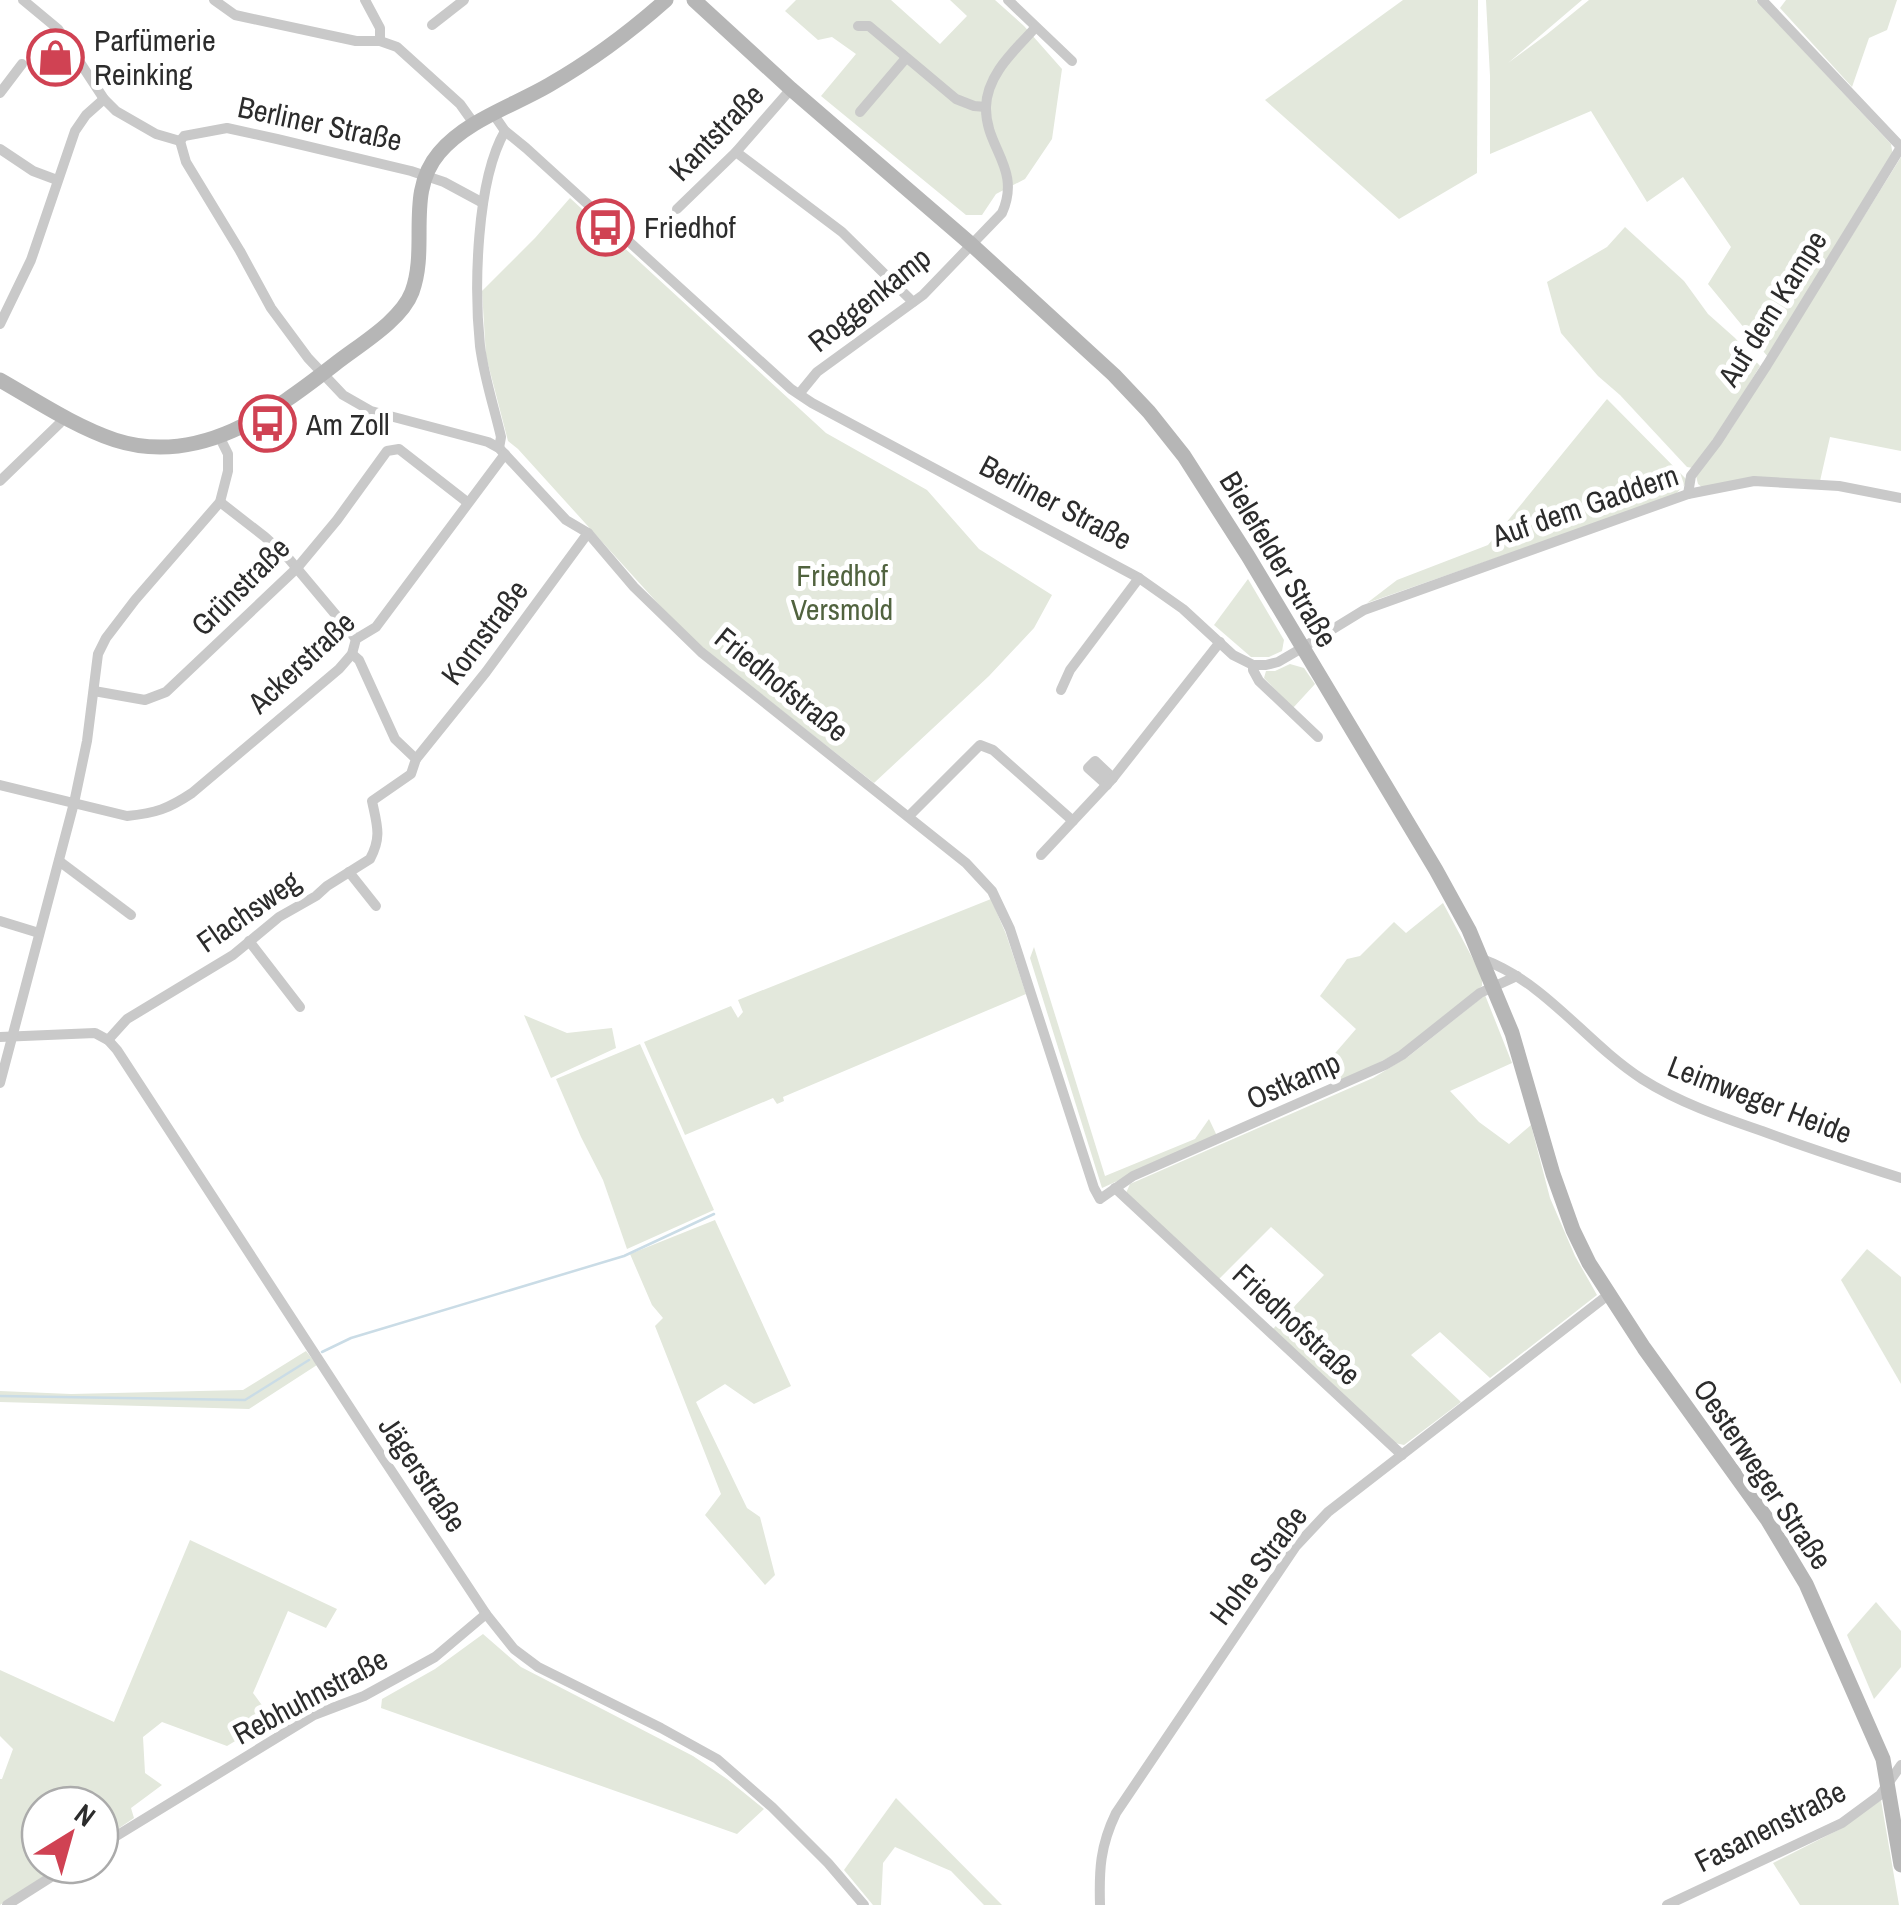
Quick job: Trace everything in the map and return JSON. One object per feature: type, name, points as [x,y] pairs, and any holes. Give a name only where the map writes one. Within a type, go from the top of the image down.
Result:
[{"type":"main road","points":[[494,115],[612,44],[666,0]]},
{"type":"main road","name":"Bielefelder Straße","points":[[694,0],[1114,374],[1184,456],[1248,556],[1469,930],[1512,1033],[1573,1230],[1608,1295]]},
{"type":"main road","name":"Berliner Straße","points":[[424,176],[445,146],[494,115]]},
{"type":"main road","points":[[0,380],[116,440],[138,445],[194,445],[220,438],[272,409],[395,316],[410,296],[418,272],[419,205],[424,176]]},
{"type":"main road","name":"Oesterweger Straße","points":[[1608,1295],[1768,1518],[1806,1584],[1883,1760],[1901,1866]]},
{"type":"street","points":[[214,0],[235,15],[356,41],[380,41],[397,48],[460,104],[475,124]]},
{"type":"street","points":[[365,0],[380,28],[380,41]]},
{"type":"street","points":[[432,25],[464,0]]},
{"type":"street","points":[[1008,0],[1072,61]]},
{"type":"street","name":"Auf dem Kampe","points":[[1688,494],[1691,476],[1718,442],[1901,147],[1762,0]]},
{"type":"street","points":[[29,2],[58,28],[104,100],[136,124],[180,141],[186,162],[271,308],[343,395],[371,412],[488,442],[502,451]]},
{"type":"street","points":[[858,26],[869,26],[956,99],[986,107],[993,81],[1006,59],[1035,28]]},
{"type":"street","points":[[860,112],[906,58]]},
{"type":"street","points":[[0,93],[22,64]]},
{"type":"street","name":"Kantstraße","points":[[677,209],[736,152],[791,89]]},
{"type":"street","points":[[0,324],[30,260],[75,132],[86,115],[104,100]]},
{"type":"street","name":"Roggenkamp","points":[[798,394],[817,372],[914,302],[1002,213],[1010,184],[986,107]]},
{"type":"street","name":"Berliner Straße","points":[[494,115],[505,131],[798,394],[1171,599],[1232,656],[1253,665],[1260,681],[1318,737]]},
{"type":"street","name":"Berliner Straße","points":[[180,141],[184,136],[227,128],[424,176]]},
{"type":"street","points":[[502,451],[480,344],[480,221],[496,147],[505,131]]},
{"type":"street","points":[[0,148],[57,180]]},
{"type":"street","points":[[736,152],[842,232],[914,302]]},
{"type":"street","points":[[424,176],[484,203]]},
{"type":"street","points":[[0,480],[64,416]]},
{"type":"street","points":[[0,1083],[6,1037],[74,803],[98,654],[135,600],[220,502],[228,454],[220,438]]},
{"type":"street","name":"Grünstraße","points":[[94,692],[145,700],[166,692],[297,568],[387,451],[399,449],[468,502]]},
{"type":"street","name":"Ackerstraße","points":[[0,784],[127,816],[170,808],[192,794],[352,654],[356,639],[376,627],[502,451]]},
{"type":"street","name":"Friedhofstraße","points":[[502,451],[566,520],[588,533],[638,591],[701,652],[910,816],[992,891],[1003,911],[1100,1198]]},
{"type":"street","name":"Auf dem Gaddern","points":[[1302,648],[1364,610],[1688,494],[1754,481],[1840,486],[1901,498]]},
{"type":"street","points":[[220,502],[265,536],[297,568],[356,639]]},
{"type":"street","name":"Kornstraße","points":[[416,758],[486,672],[588,533]]},
{"type":"street","name":"Berliner Straße","points":[[1061,690],[1070,670],[1139,578]]},
{"type":"street","points":[[1041,855],[1110,781],[1220,642]]},
{"type":"street","points":[[1253,665],[1278,662],[1302,648]]},
{"type":"street","points":[[352,654],[395,739],[416,758]]},
{"type":"street","points":[[910,816],[980,745],[993,750],[1073,820]]},
{"type":"street","name":"Flachsweg","points":[[108,1040],[127,1019],[233,955],[279,917],[370,858],[379,841],[372,801],[411,774],[416,758]]},
{"type":"street","points":[[59,861],[132,915]]},
{"type":"street","points":[[349,872],[376,906]]},
{"type":"street","points":[[0,921],[39,933]]},
{"type":"street","points":[[249,941],[300,1006]]},
{"type":"street","name":"Leimweger Heide","points":[[1482,959],[1500,965],[1545,995],[1637,1076],[1663,1092],[1722,1118],[1901,1178]]},
{"type":"street","points":[[1494,986],[1517,976]]},
{"type":"street","name":"Ostkamp","points":[[1100,1198],[1133,1176],[1386,1065],[1494,986]]},
{"type":"street","points":[[6,1037],[95,1034],[108,1040]]},
{"type":"street","name":"Jägerstraße","points":[[108,1040],[366,1434],[486,1614],[514,1649],[538,1668],[661,1728],[716,1760],[772,1806],[864,1905]]},
{"type":"street","name":"Friedhofstraße","points":[[1114,1188],[1402,1455]]},
{"type":"street","name":"Hohe Straße","points":[[1100,1905],[1099,1869],[1105,1835],[1296,1546],[1328,1512],[1608,1295]]},
{"type":"street","name":"Rebhuhnstraße","points":[[120,1834],[314,1714],[364,1696],[434,1657],[486,1614]]},
{"type":"street","name":"Fasanenstraße","points":[[1667,1905],[1842,1823],[1880,1795],[1901,1765]]},
{"type":"street","points":[[8,1905],[39,1885]]},
{"type":"green space","points":[[796,0],[891,0],[940,44],[967,16],[950,0],[995,0],[1062,69],[1052,139],[1025,179],[996,194],[982,215],[966,215],[821,96],[856,54],[832,37],[818,40],[785,11]]},
{"type":"green space","points":[[1403,0],[1478,0],[1477,173],[1399,219],[1265,100]]},
{"type":"green space","points":[[1486,0],[1582,0],[1508,63],[1589,0],[1756,0],[1891,144],[1893,156],[1768,357],[1708,284],[1731,247],[1683,177],[1647,202],[1591,111],[1490,154]]},
{"type":"green space","points":[[1786,0],[1897,0],[1887,30],[1869,38],[1852,87],[1780,8]]},
{"type":"green space","points":[[1901,157],[1901,451],[1830,437],[1820,481],[1703,488],[1696,476],[1730,431]]},
{"type":"green space","name":"Friedhof Versmold","points":[[570,198],[826,433],[927,490],[979,549],[1052,595],[1034,628],[989,676],[874,783],[702,648],[508,441],[486,356],[482,291]]},
{"type":"green space","points":[[1625,227],[1684,281],[1708,314],[1760,366],[1693,468],[1687,467],[1598,376],[1561,333],[1547,282],[1607,247]]},
{"type":"green space","points":[[1607,399],[1688,481],[1674,496],[1367,603],[1397,580],[1488,545]]},
{"type":"green space","points":[[1248,579],[1284,640],[1282,651],[1269,657],[1251,657],[1214,625]]},
{"type":"green space","points":[[1290,664],[1304,668],[1315,684],[1293,708],[1264,678],[1266,671]]},
{"type":"green space","points":[[991,899],[1026,994],[783,1097],[784,1101],[777,1104],[773,1098],[685,1135],[644,1042],[731,1006],[738,1018],[743,1012],[738,1000]]},
{"type":"green space","points":[[1443,903],[1482,976],[1482,986],[1403,1050],[1342,1082],[1324,1066],[1356,1029],[1320,996],[1347,959],[1360,956],[1394,922],[1406,933]]},
{"type":"green space","points":[[1034,947],[1105,1176],[1195,1139],[1209,1119],[1217,1136],[1102,1188],[1030,958]]},
{"type":"green space","points":[[1485,995],[1512,1063],[1450,1091],[1479,1122],[1509,1144],[1531,1125],[1550,1198],[1597,1295],[1490,1378],[1440,1332],[1411,1355],[1461,1402],[1404,1445],[1395,1443],[1272,1330],[1324,1275],[1271,1227],[1219,1279],[1126,1193],[1130,1184],[1373,1078],[1409,1056]]},
{"type":"green space","points":[[524,1015],[567,1033],[612,1028],[616,1048],[551,1078]]},
{"type":"green space","points":[[640,1044],[714,1210],[627,1249],[603,1180],[556,1079]]},
{"type":"green space","points":[[715,1220],[791,1386],[754,1404],[725,1384],[696,1402],[747,1508],[760,1517],[775,1575],[765,1585],[705,1515],[721,1494],[655,1326],[663,1318],[652,1305],[630,1254]]},
{"type":"green space","points":[[1867,1249],[1901,1277],[1901,1384],[1841,1280]]},
{"type":"green space","points":[[306,1351],[317,1365],[249,1409],[0,1402],[0,1391],[71,1394],[243,1390]]},
{"type":"green space","points":[[190,1540],[337,1609],[326,1628],[288,1611],[253,1693],[272,1719],[227,1746],[162,1722],[143,1737],[145,1773],[162,1785],[131,1808],[134,1818],[120,1827],[120,1785],[20,1785],[20,1885],[30,1885],[0,1905],[0,1779],[13,1749],[0,1736],[0,1670],[114,1722]]},
{"type":"green space","points":[[1876,1602],[1901,1631],[1901,1667],[1874,1699],[1847,1635]]},
{"type":"green space","points":[[483,1634],[521,1667],[693,1756],[764,1809],[737,1834],[381,1708],[382,1699],[435,1669]]},
{"type":"green space","points":[[896,1798],[1002,1905],[984,1905],[951,1871],[895,1847],[883,1863],[881,1905],[873,1905],[844,1870]]},
{"type":"green space","points":[[1881,1800],[1899,1905],[1800,1905],[1773,1863],[1840,1829]]},
{"type":"waterway","points":[[322,1352],[351,1338],[624,1256],[714,1214]]},
{"type":"waterway","points":[[0,1396],[245,1400],[309,1360]]},
{"type":"place","name":"Parfümerie Reinking","points":[[55,57]]},
{"type":"place","name":"Friedhof","points":[[605,227]]},
{"type":"place","name":"Am Zoll","points":[[267,424]]}]
